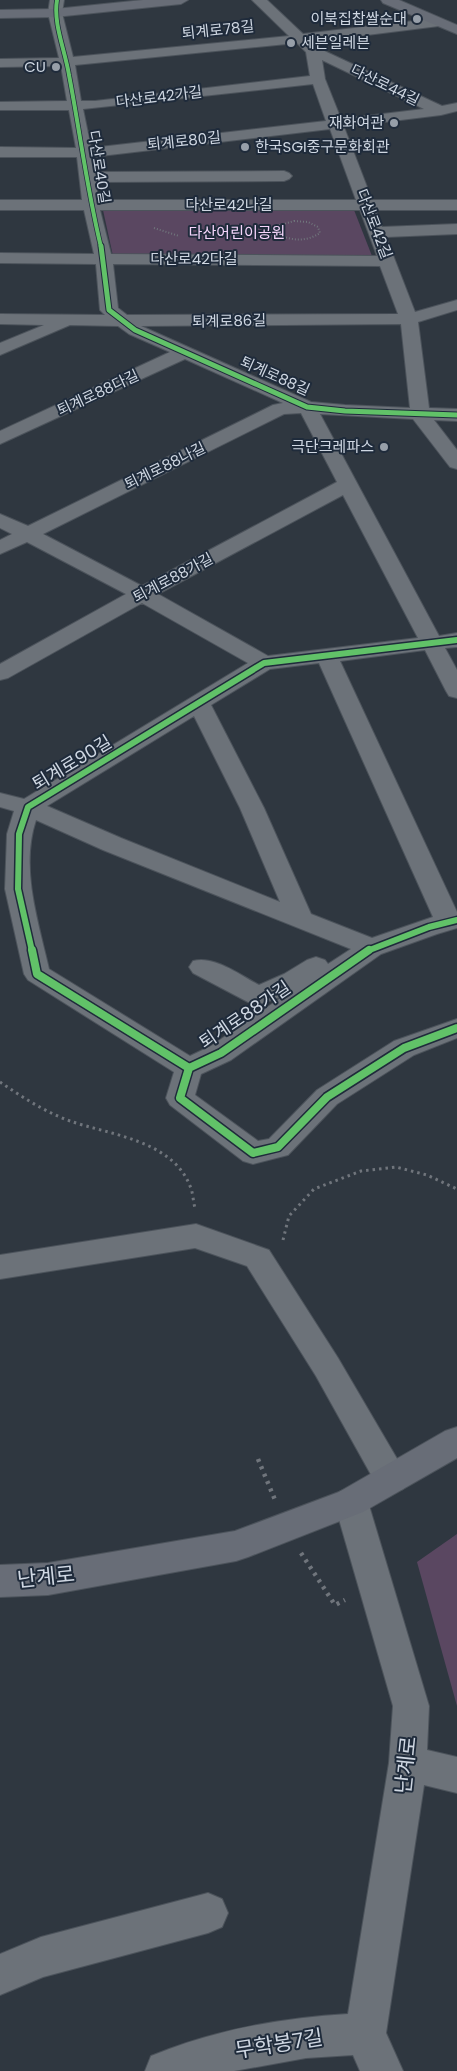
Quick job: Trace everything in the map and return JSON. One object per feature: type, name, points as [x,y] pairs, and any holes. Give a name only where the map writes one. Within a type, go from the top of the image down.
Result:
[{"type":"main road","points":[[0,14],[56,6],[181,0]]},
{"type":"main road","points":[[388,0],[457,30]]},
{"type":"main road","name":"난계로","points":[[0,1581],[48,1580],[236,1546],[351,1502],[457,1441]]},
{"type":"street","points":[[259,0],[313,52]]},
{"type":"street","name":"다산로40길","points":[[56,6],[84,153],[90,205],[104,259],[109,310],[122,320]]},
{"type":"street","name":"퇴계로78길","points":[[0,63],[67,62],[439,22]]},
{"type":"street","name":"다산로42길","points":[[313,52],[318,78],[409,319],[420,415]]},
{"type":"street","name":"다산로44길","points":[[313,52],[457,120]]},
{"type":"street","name":"다산로42가길","points":[[0,106],[96,105],[318,78]]},
{"type":"street","name":"퇴계로80길","points":[[0,152],[84,153],[336,124],[440,111],[457,107]]},
{"type":"street","name":"다산로40길","points":[[87,177],[284,176]]},
{"type":"street","name":"다산로42나길","points":[[0,205],[457,205]]},
{"type":"street","points":[[377,232],[457,229]]},
{"type":"street","name":"다산로42다길","points":[[0,258],[388,261]]},
{"type":"street","name":"퇴계로86길","points":[[0,319],[409,319],[457,305]]},
{"type":"street","points":[[0,350],[73,319]]},
{"type":"street","name":"퇴계로88길","points":[[122,320],[135,330],[307,406],[345,411],[457,415]]},
{"type":"street","name":"퇴계로88다길","points":[[3,433],[186,352]]},
{"type":"street","points":[[307,406],[457,691]]},
{"type":"street","name":"퇴계로88나길","points":[[0,548],[280,409],[307,406]]},
{"type":"street","points":[[420,415],[457,463]]},
{"type":"street","name":"퇴계로88가길","points":[[0,673],[142,594],[347,485]]},
{"type":"street","points":[[0,520],[142,594],[264,663]]},
{"type":"street","name":"퇴계로90길","points":[[189,1068],[37,974],[18,889],[19,834],[28,807],[264,663],[457,640]]},
{"type":"street","points":[[326,655],[453,921]]},
{"type":"street","points":[[199,703],[252,808],[301,920]]},
{"type":"street","points":[[0,800],[28,807]]},
{"type":"street","name":"퇴계로90길","points":[[28,807],[112,844],[363,946]]},
{"type":"street","name":"퇴계로88가길","points":[[202,968],[258,996],[363,946],[429,926],[453,921]]},
{"type":"street","name":"퇴계로88가길","points":[[363,946],[341,968],[221,1053],[189,1068],[180,1098],[253,1153],[278,1147],[327,1097],[404,1048],[457,1028]]},
{"type":"street","points":[[0,1267],[196,1236],[258,1258],[327,1368],[391,1479]]},
{"type":"street","name":"난계로","points":[[351,1502],[411,1706],[408,1763],[365,2034]]},
{"type":"street","points":[[408,1763],[457,1775]]},
{"type":"street","points":[[0,1975],[41,1957],[208,1913]]},
{"type":"street","points":[[365,2034],[382,2071]]},
{"type":"street","name":"무학봉7길","points":[[166,2071],[245,2047],[306,2037],[365,2034]]},
{"type":"path","points":[[294,221],[308,222],[318,227],[320,233],[305,239],[284,237],[277,234],[276,229],[282,224],[294,221]]},
{"type":"path","points":[[147,225],[211,246],[222,259]]},
{"type":"path","points":[[0,1082],[28,1101],[69,1121],[131,1138],[173,1160],[190,1185],[196,1210]]},
{"type":"path","points":[[283,1240],[289,1216],[314,1189],[361,1171],[396,1167],[427,1175],[457,1189]]},
{"type":"green space","name":"다산어린이공원","points":[[103,210],[354,210],[372,256],[113,256]]},
{"type":"green space","points":[[457,1534],[457,1706],[417,1562]]},
{"type":"cycle path","points":[[57,0],[55,13],[67,62],[84,153],[91,205],[104,259],[109,310],[135,330],[307,407],[345,411],[457,415]]},
{"type":"cycle path","points":[[189,1068],[37,974],[18,889],[19,834],[28,807],[264,663],[457,640]]},
{"type":"cycle path","points":[[457,920],[429,927],[372,948],[221,1053],[189,1068],[180,1098],[253,1153],[278,1147],[327,1097],[404,1048],[457,1028]]},
{"type":"place","name":"이북집찹쌀순대","points":[[417,19]]},
{"type":"place","name":"세븐일레븐","points":[[291,43]]},
{"type":"place","name":"CU","points":[[56,67]]},
{"type":"place","name":"재화여관","points":[[394,123]]},
{"type":"place","name":"한국SGI중구문화회관","points":[[245,147]]},
{"type":"place","name":"극단크레파스","points":[[384,447]]}]
